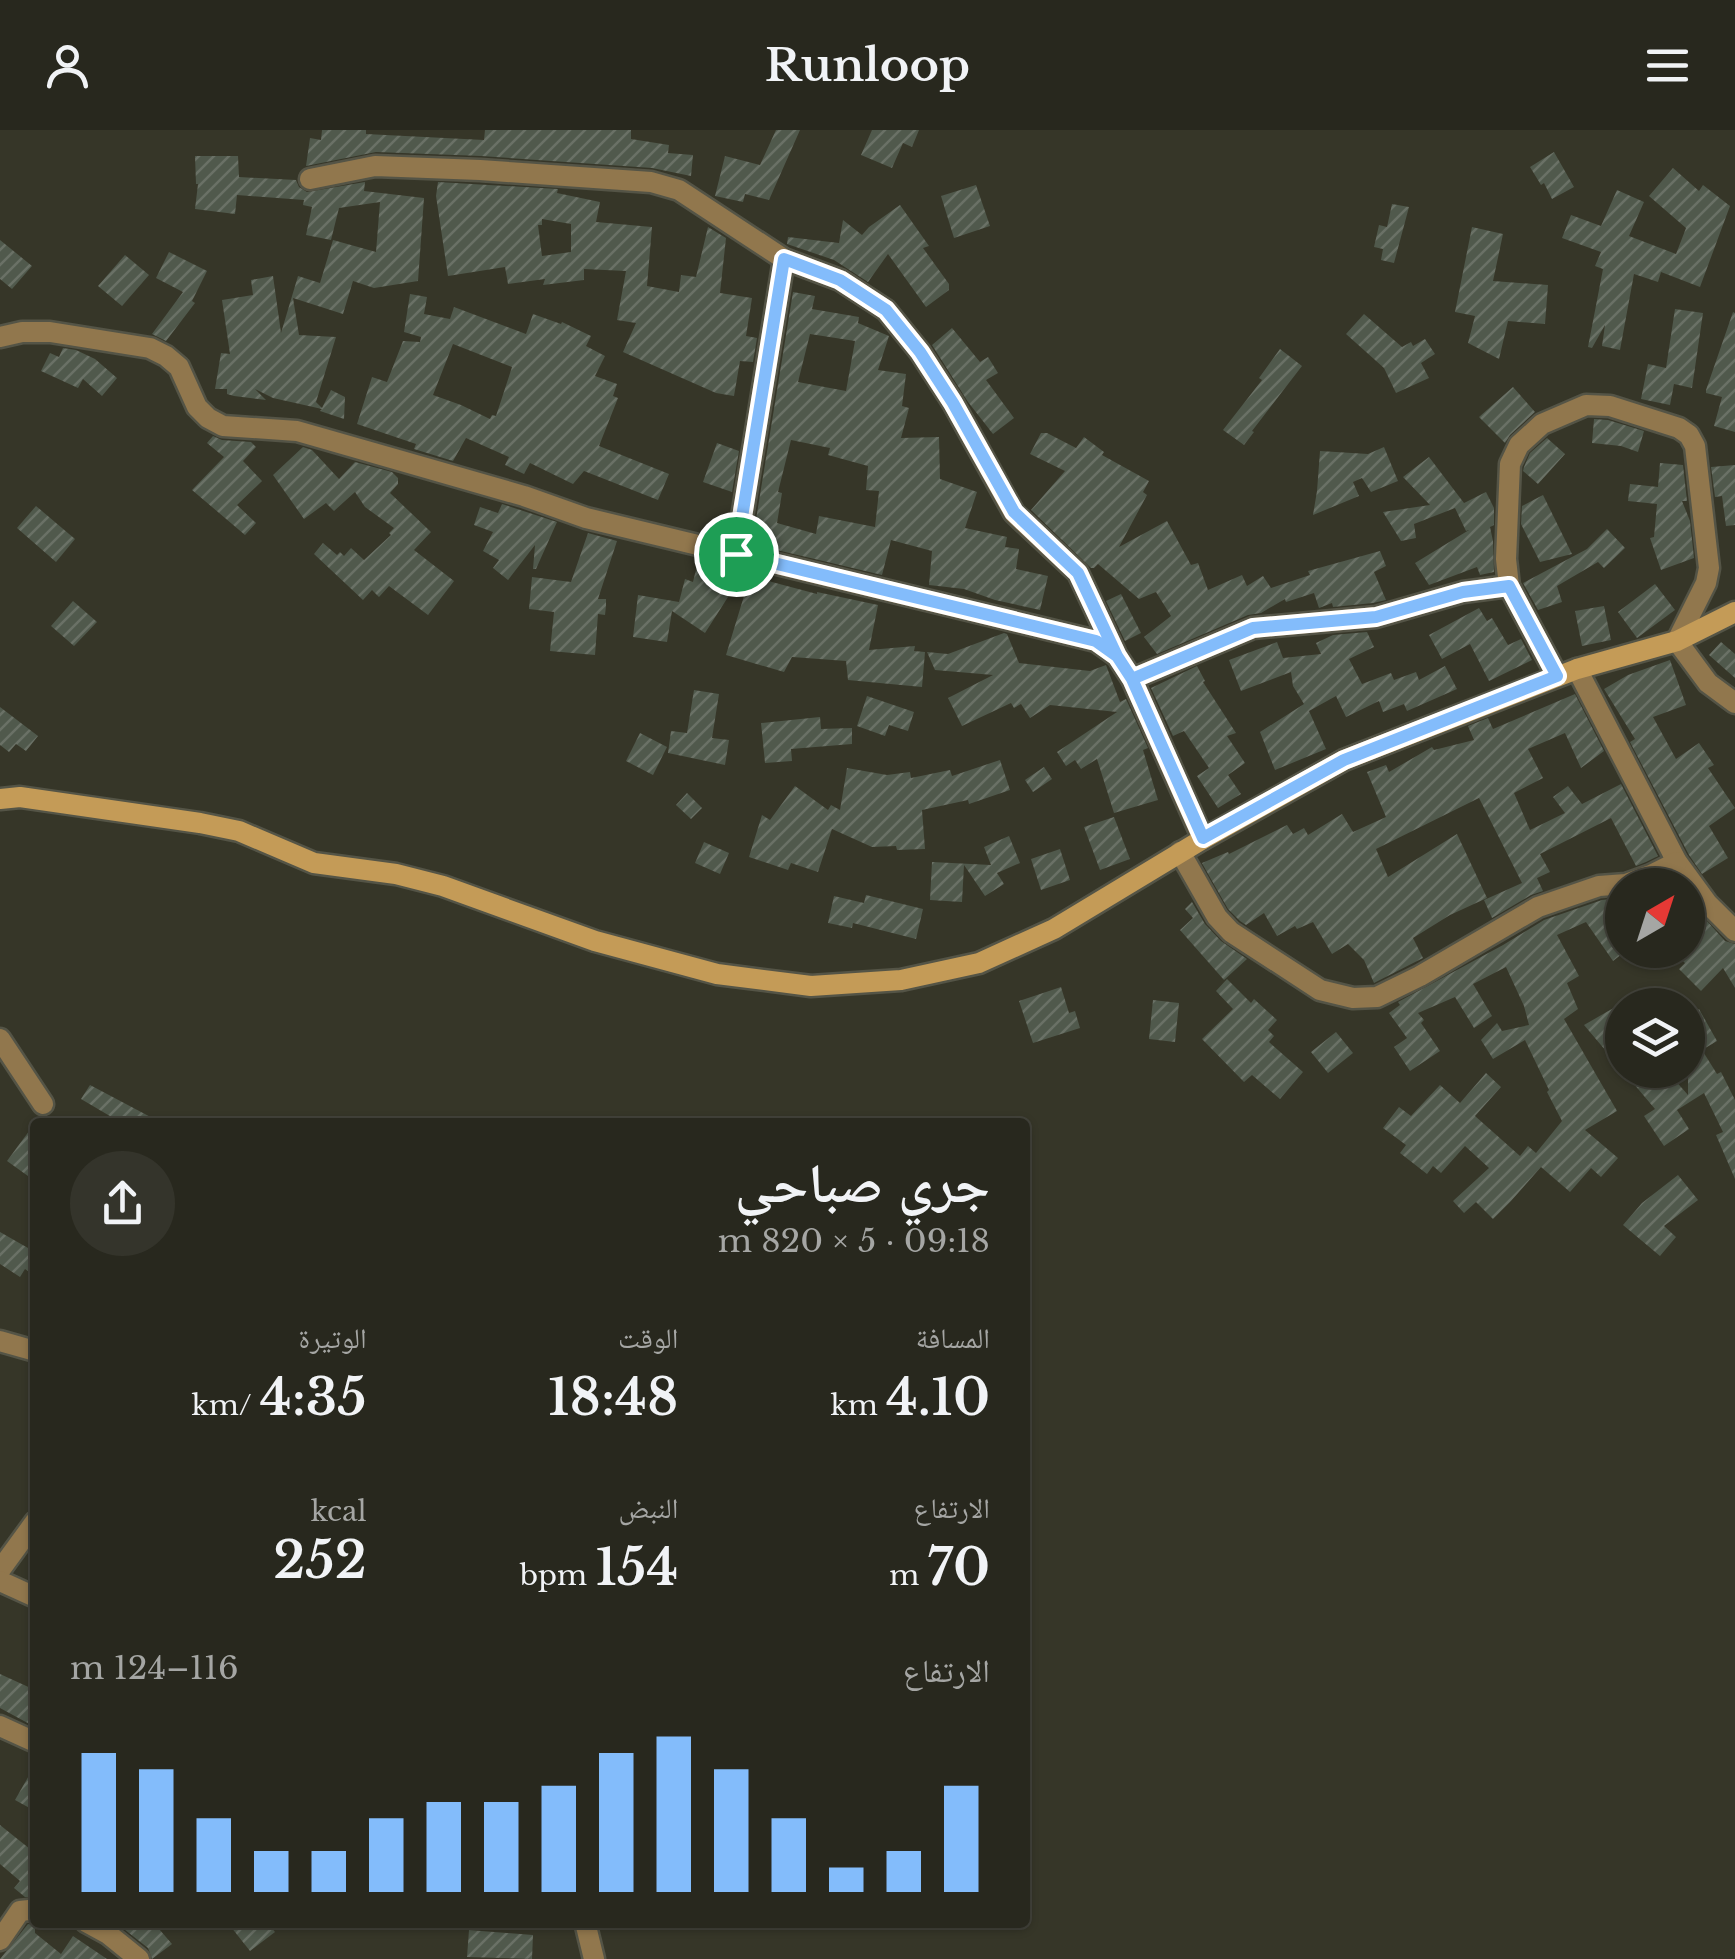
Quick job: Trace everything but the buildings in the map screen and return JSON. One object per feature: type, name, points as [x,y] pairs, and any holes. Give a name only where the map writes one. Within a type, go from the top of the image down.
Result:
[{"type":"street","points":[[310,179],[375,166],[652,182],[678,190],[784,259],[840,280],[886,310],[920,352],[953,403],[1014,512],[1078,573],[1132,679],[1203,838]]},
{"type":"street","points":[[736,554],[784,259]]},
{"type":"street","points":[[0,338],[22,332],[50,332],[150,348],[179,367],[197,408],[223,426],[298,431],[524,496],[586,518],[1096,641],[1117,656]]},
{"type":"street","points":[[1677,642],[1706,583],[1709,568],[1695,446],[1689,434],[1598,405],[1586,405],[1542,424],[1519,446],[1510,464],[1506,558],[1509,586],[1567,672],[1677,862],[1707,903],[1735,931]]},
{"type":"street","points":[[1132,679],[1253,628],[1376,617],[1463,592],[1509,586]]},
{"type":"street","points":[[0,799],[20,796],[219,827],[314,862],[396,874],[443,886],[595,941],[717,974],[811,986],[901,980],[978,963],[1054,929],[1203,838],[1344,760],[1567,672],[1677,642],[1735,612]]},
{"type":"street","points":[[1677,642],[1708,683],[1735,702]]},
{"type":"street","points":[[1180,852],[1216,917],[1231,932],[1320,990],[1352,998],[1377,997],[1420,976],[1538,907],[1599,886],[1626,884],[1677,862]]},
{"type":"street","points":[[0,1038],[43,1104]]},
{"type":"street","points":[[0,1341],[30,1350]]},
{"type":"street","points":[[0,1570],[30,1529]]},
{"type":"street","points":[[0,1581],[30,1595]]},
{"type":"street","points":[[0,1726],[30,1740]]},
{"type":"street","points":[[0,1940],[20,1912],[30,1910]]},
{"type":"street","points":[[97,1928],[139,1959]]},
{"type":"street","points":[[586,1928],[594,1959]]},
{"type":"route","points":[[736,554],[784,259],[840,280],[886,310],[920,352],[953,403],[1014,512],[1078,573],[1132,679],[1253,628],[1376,617],[1463,592],[1509,586],[1557,676],[1344,760],[1203,838],[1132,679],[1117,656],[1096,641],[736,554]]}]
